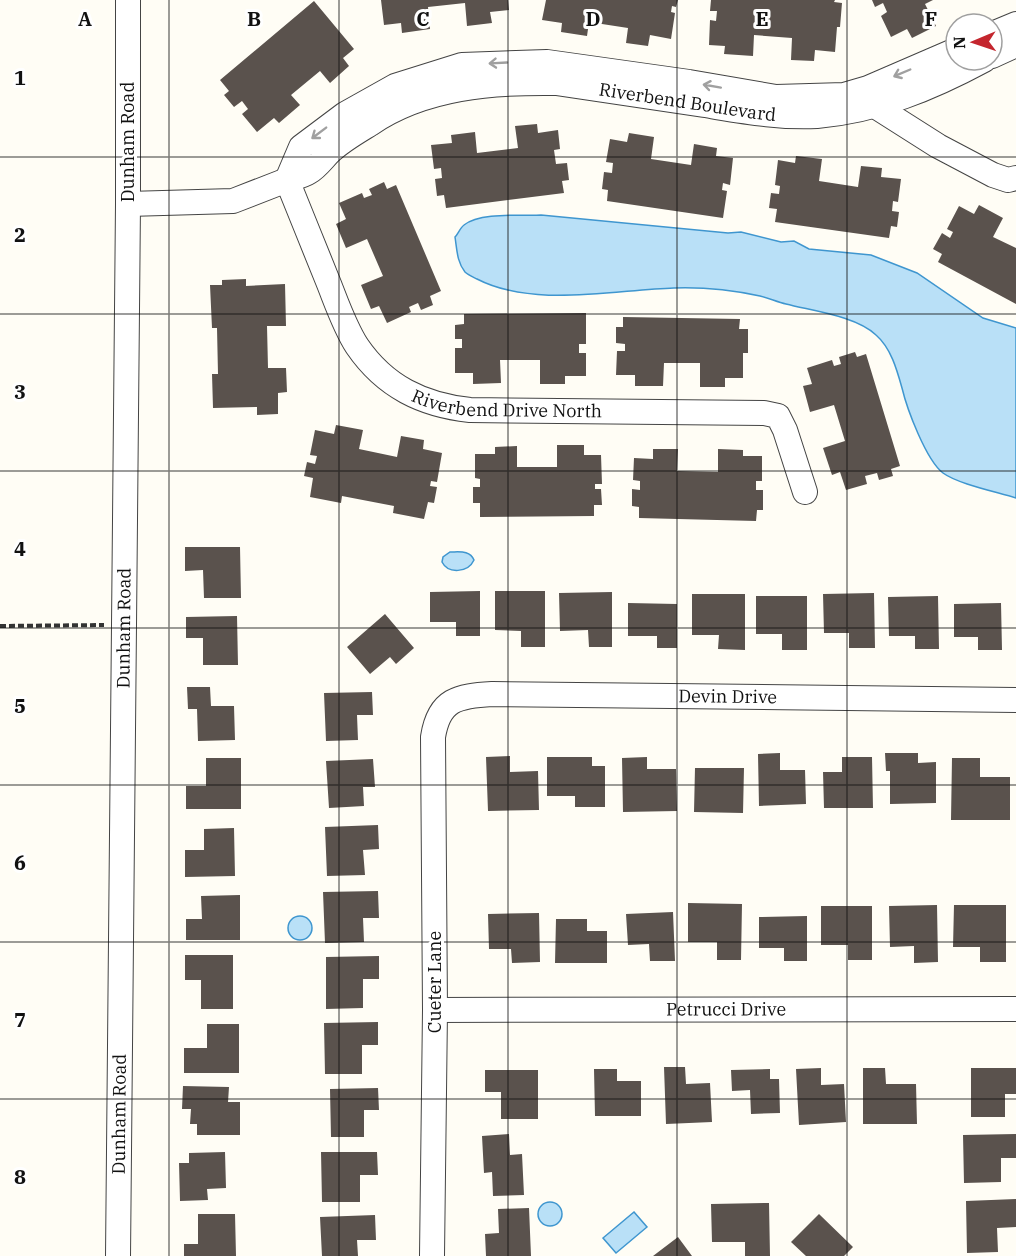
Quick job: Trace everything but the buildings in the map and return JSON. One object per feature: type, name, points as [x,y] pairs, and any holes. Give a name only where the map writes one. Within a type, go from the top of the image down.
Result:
[{"type":"street","name":"Dunham Road","points":[[118,1256],[128,0]]},
{"type":"street","name":"Riverbend Boulevard","points":[[846,103],[868,88],[944,55]]},
{"type":"street","name":"Riverbend Boulevard","points":[[287,180],[301,147],[345,114],[394,86],[462,65],[527,72],[547,62],[776,97],[875,106],[900,99],[962,72]]},
{"type":"street","points":[[875,106],[938,146],[993,175],[1008,180],[1016,178]]},
{"type":"street","points":[[128,204],[232,201],[287,180]]},
{"type":"street","name":"Riverbend Drive North","points":[[287,180],[342,316],[357,345],[374,368],[397,386],[422,400],[470,410],[764,413],[778,416],[785,430],[805,492]]},
{"type":"street","name":"Devin Drive","points":[[442,709],[458,698],[492,694],[1016,700]]},
{"type":"street","name":"Cueter Lane","points":[[432,1256],[435,1010],[433,736],[436,721],[442,709]]},
{"type":"street","name":"Petrucci Drive","points":[[435,1010],[1016,1009]]},
{"type":"path","points":[[0,626],[122,626]]},
{"type":"water","points":[[541,215],[728,233],[741,232],[781,242],[794,241],[809,249],[871,255],[917,273],[983,318],[1016,328],[1016,498],[958,481],[943,473],[924,446],[904,397],[890,353],[876,335],[857,323],[763,297],[696,288],[574,295],[523,293],[499,288],[477,279],[462,268],[455,237],[464,225],[490,216]]},
{"type":"water","points":[[450,552],[467,553],[474,560],[463,570],[449,569],[442,562],[443,557]]},
{"type":"water","points":[[300,916],[309,919],[312,928],[309,937],[300,940],[291,937],[288,928],[291,919]]},
{"type":"water","points":[[550,1202],[558,1206],[562,1214],[558,1222],[550,1226],[542,1222],[538,1214],[542,1206]]},
{"type":"water","points":[[634,1212],[647,1227],[616,1253],[603,1238]]}]
